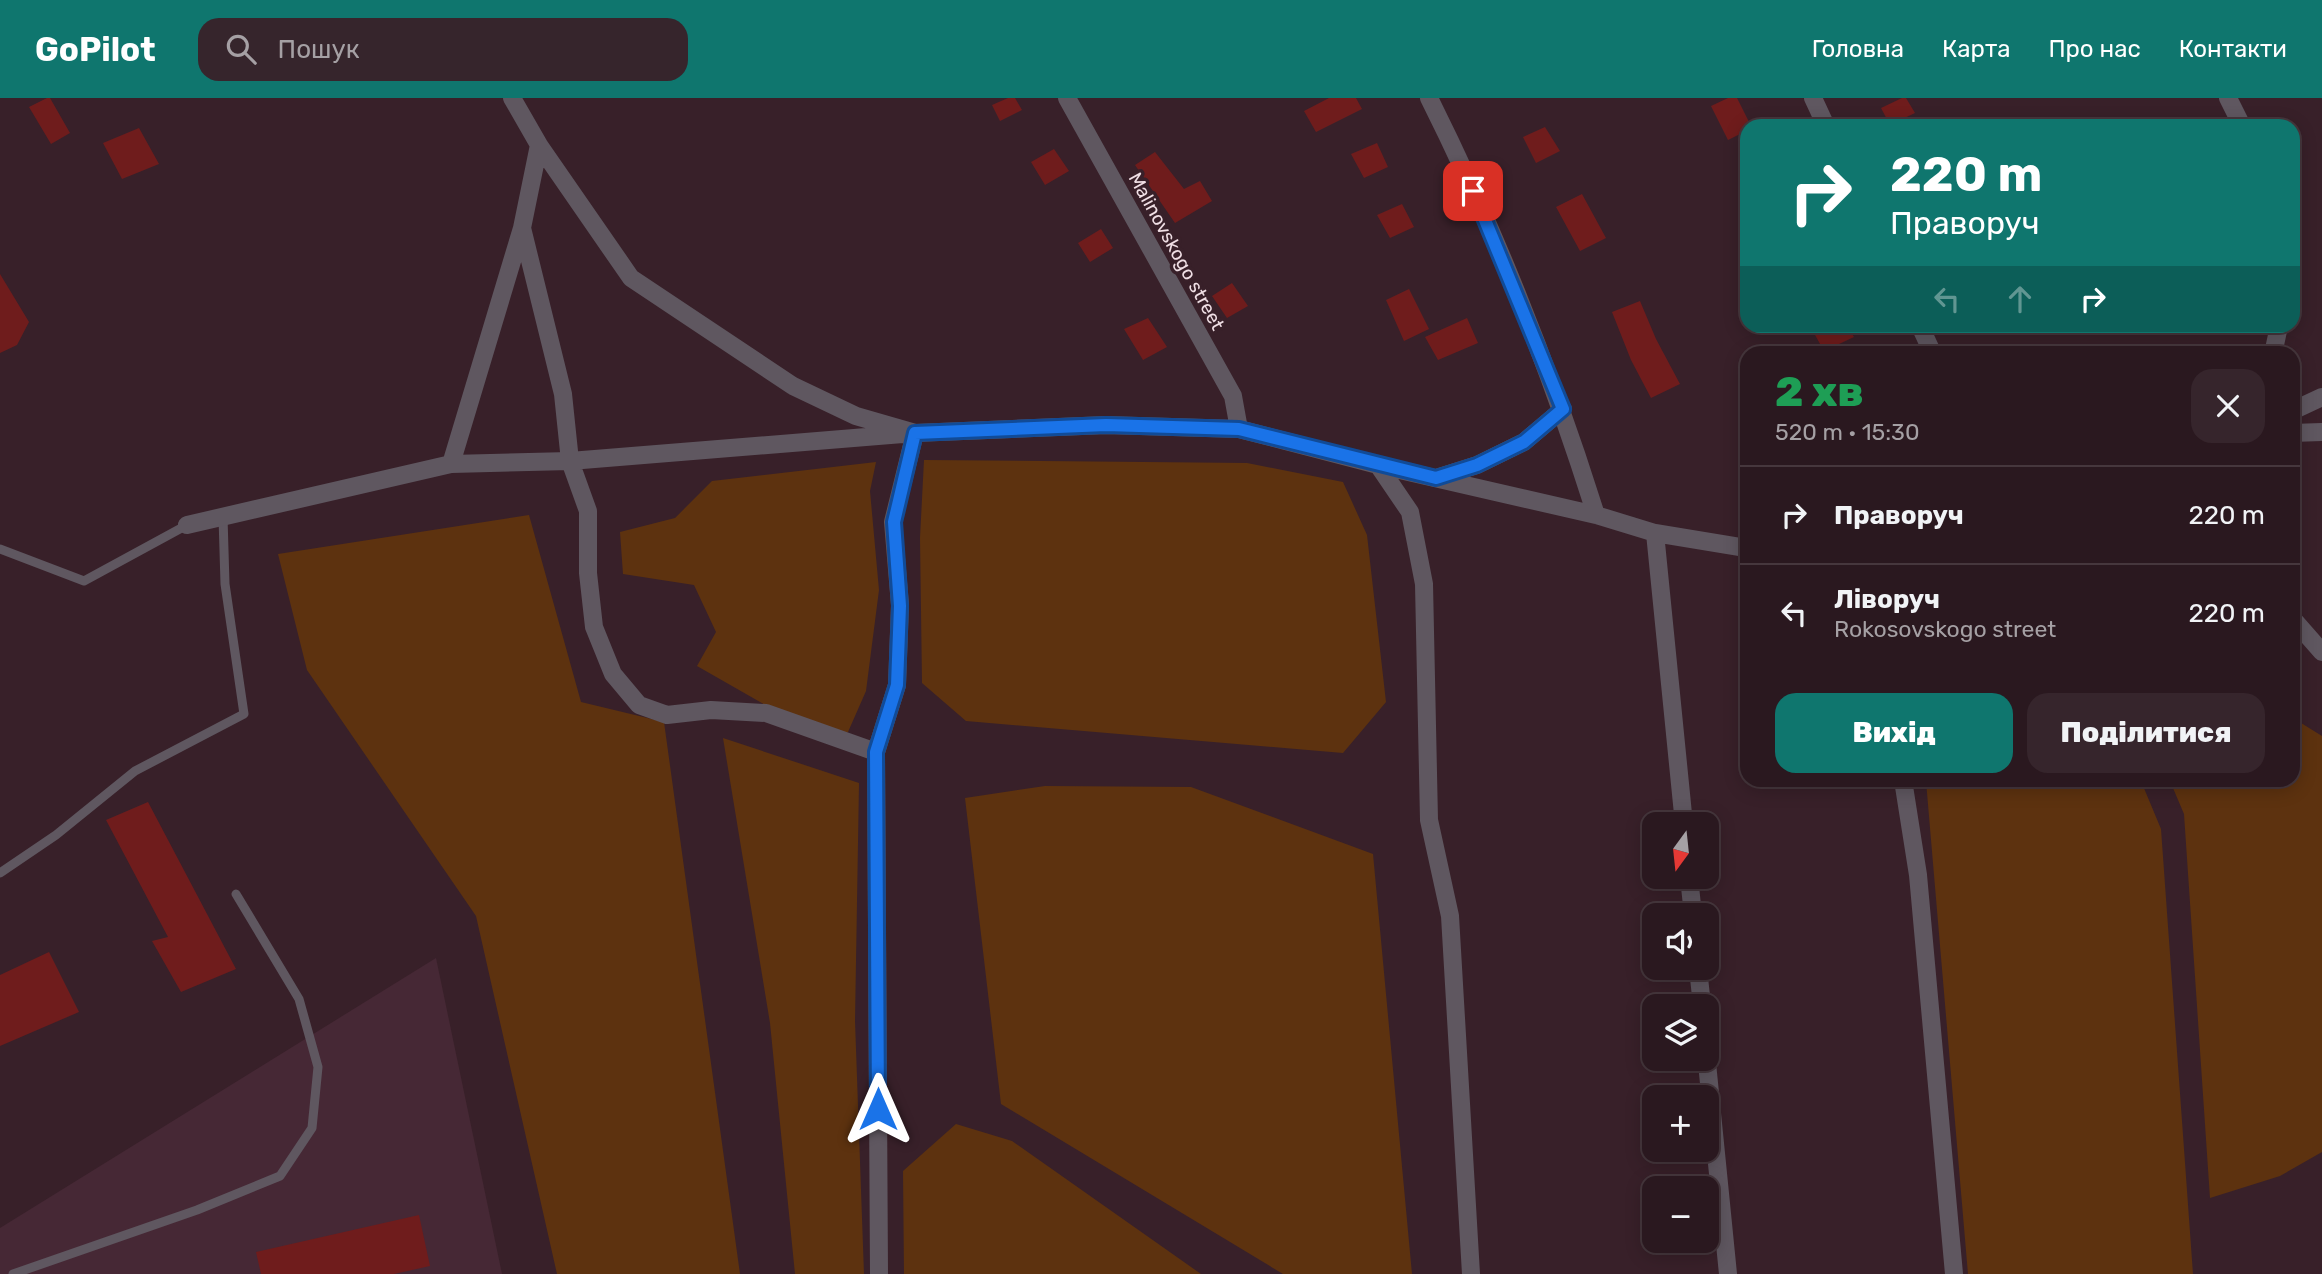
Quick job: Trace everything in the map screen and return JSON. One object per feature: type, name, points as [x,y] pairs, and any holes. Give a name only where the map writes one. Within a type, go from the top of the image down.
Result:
[{"type":"street","points":[[512,98],[539,145],[631,278],[793,386],[856,416],[915,433]]},
{"type":"street","name":"Malinovskogo street","points":[[1067,98],[1233,396],[1239,429]]},
{"type":"street","points":[[1429,98],[1463,167],[1563,409],[1596,515]]},
{"type":"street","points":[[1813,98],[1823,119]]},
{"type":"street","points":[[2228,98],[2238,119]]},
{"type":"street","points":[[451,464],[522,228],[539,145]]},
{"type":"street","points":[[522,228],[563,394],[570,461],[588,511],[588,573],[594,627],[613,674],[639,705],[667,715],[710,710],[766,713],[876,752]]},
{"type":"street","points":[[2300,407],[2322,397]]},
{"type":"street","points":[[1436,478],[1477,465],[1524,442],[1563,409]]},
{"type":"street","points":[[187,525],[451,464],[570,461],[915,433],[1106,425],[1239,429],[1378,465],[1596,515],[1655,533],[1740,547]]},
{"type":"street","points":[[2300,433],[2322,432]]},
{"type":"street","points":[[879,1274],[876,752],[897,685],[900,606],[894,522],[915,433]]},
{"type":"street","points":[[1378,465],[1409,512],[1424,584],[1429,820],[1450,916],[1471,1274]]},
{"type":"street","points":[[1655,533],[1683,812]]},
{"type":"street","points":[[2300,627],[2322,652]]},
{"type":"street","points":[[1904,787],[1918,874],[1955,1274]]},
{"type":"street","points":[[1708,1071],[1728,1274]]},
{"type":"lane","points":[[0,873],[56,835],[135,771],[244,714],[225,584],[223,517]]},
{"type":"lane","points":[[0,549],[84,581],[187,525]]},
{"type":"lane","points":[[13,1274],[197,1210],[280,1176],[312,1128],[318,1067],[299,999],[236,894]]},
{"type":"shaded area","points":[[924,460],[1247,463],[1343,482],[1367,535],[1386,702],[1343,753],[966,721],[922,683],[920,538]]},
{"type":"shaded area","points":[[876,462],[870,491],[879,590],[866,691],[848,732],[828,741],[697,666],[716,632],[694,585],[623,574],[620,532],[675,518],[712,481]]},
{"type":"shaded area","points":[[529,515],[581,702],[664,722],[740,1274],[557,1274],[476,916],[307,670],[278,554]]},
{"type":"shaded area","points":[[2300,722],[2322,736],[2322,1152],[2280,1176],[2210,1198],[2184,814],[2173,787],[2300,787]]},
{"type":"shaded area","points":[[723,738],[859,783],[855,1021],[864,1274],[795,1274],[770,1023]]},
{"type":"shaded area","points":[[1045,786],[1191,787],[1373,854],[1412,1274],[1283,1274],[1001,1104],[965,798]]},
{"type":"shaded area","points":[[1927,787],[2144,787],[2161,829],[2193,1274],[1968,1274]]},
{"type":"shaded area","points":[[436,958],[502,1274],[0,1274],[0,1228]]},
{"type":"shaded area","points":[[956,1124],[1012,1141],[1201,1274],[904,1274],[903,1171]]},
{"type":"building","points":[[50,98],[70,133],[51,144],[29,107]]},
{"type":"building","points":[[1015,98],[1022,110],[1000,121],[992,105]]},
{"type":"building","points":[[1329,98],[1356,98],[1362,109],[1316,132],[1304,111]]},
{"type":"building","points":[[1728,98],[1737,98],[1748,119],[1740,119],[1740,134],[1728,140],[1711,106]]},
{"type":"building","points":[[1906,98],[1915,113],[1902,119],[1887,119],[1881,108]]},
{"type":"building","points":[[1545,127],[1560,151],[1536,163],[1523,137]]},
{"type":"building","points":[[139,128],[159,164],[122,179],[103,143]]},
{"type":"building","points":[[1377,143],[1388,167],[1364,178],[1351,154]]},
{"type":"building","points":[[1054,149],[1069,171],[1045,185],[1031,162]]},
{"type":"building","points":[[1155,152],[1184,189],[1200,181],[1212,201],[1175,223],[1135,165]]},
{"type":"building","points":[[1582,194],[1606,238],[1580,251],[1556,207]]},
{"type":"building","points":[[1402,204],[1414,227],[1390,238],[1377,215]]},
{"type":"building","points":[[1101,229],[1113,248],[1090,262],[1078,243]]},
{"type":"building","points":[[0,274],[29,322],[17,345],[0,353]]},
{"type":"building","points":[[1232,283],[1248,306],[1227,318],[1212,296]]},
{"type":"building","points":[[1409,289],[1429,329],[1404,341],[1386,300]]},
{"type":"building","points":[[1640,301],[1680,384],[1651,398],[1631,360],[1612,312]]},
{"type":"building","points":[[1148,318],[1167,347],[1143,360],[1124,329]]},
{"type":"building","points":[[1467,318],[1478,343],[1438,360],[1425,337]]},
{"type":"building","points":[[1814,333],[1851,333],[1854,337],[1835,346],[1821,346]]},
{"type":"building","points":[[148,802],[236,969],[181,992],[152,941],[168,937],[106,820]]},
{"type":"building","points":[[49,952],[79,1012],[0,1046],[0,975]]},
{"type":"building","points":[[419,1215],[430,1266],[394,1274],[261,1274],[256,1252]]},
{"type":"route","points":[[878,1109],[876,752],[897,685],[900,606],[894,522],[915,433],[1106,425],[1239,429],[1436,478],[1477,465],[1524,442],[1563,409],[1473,191]]}]
